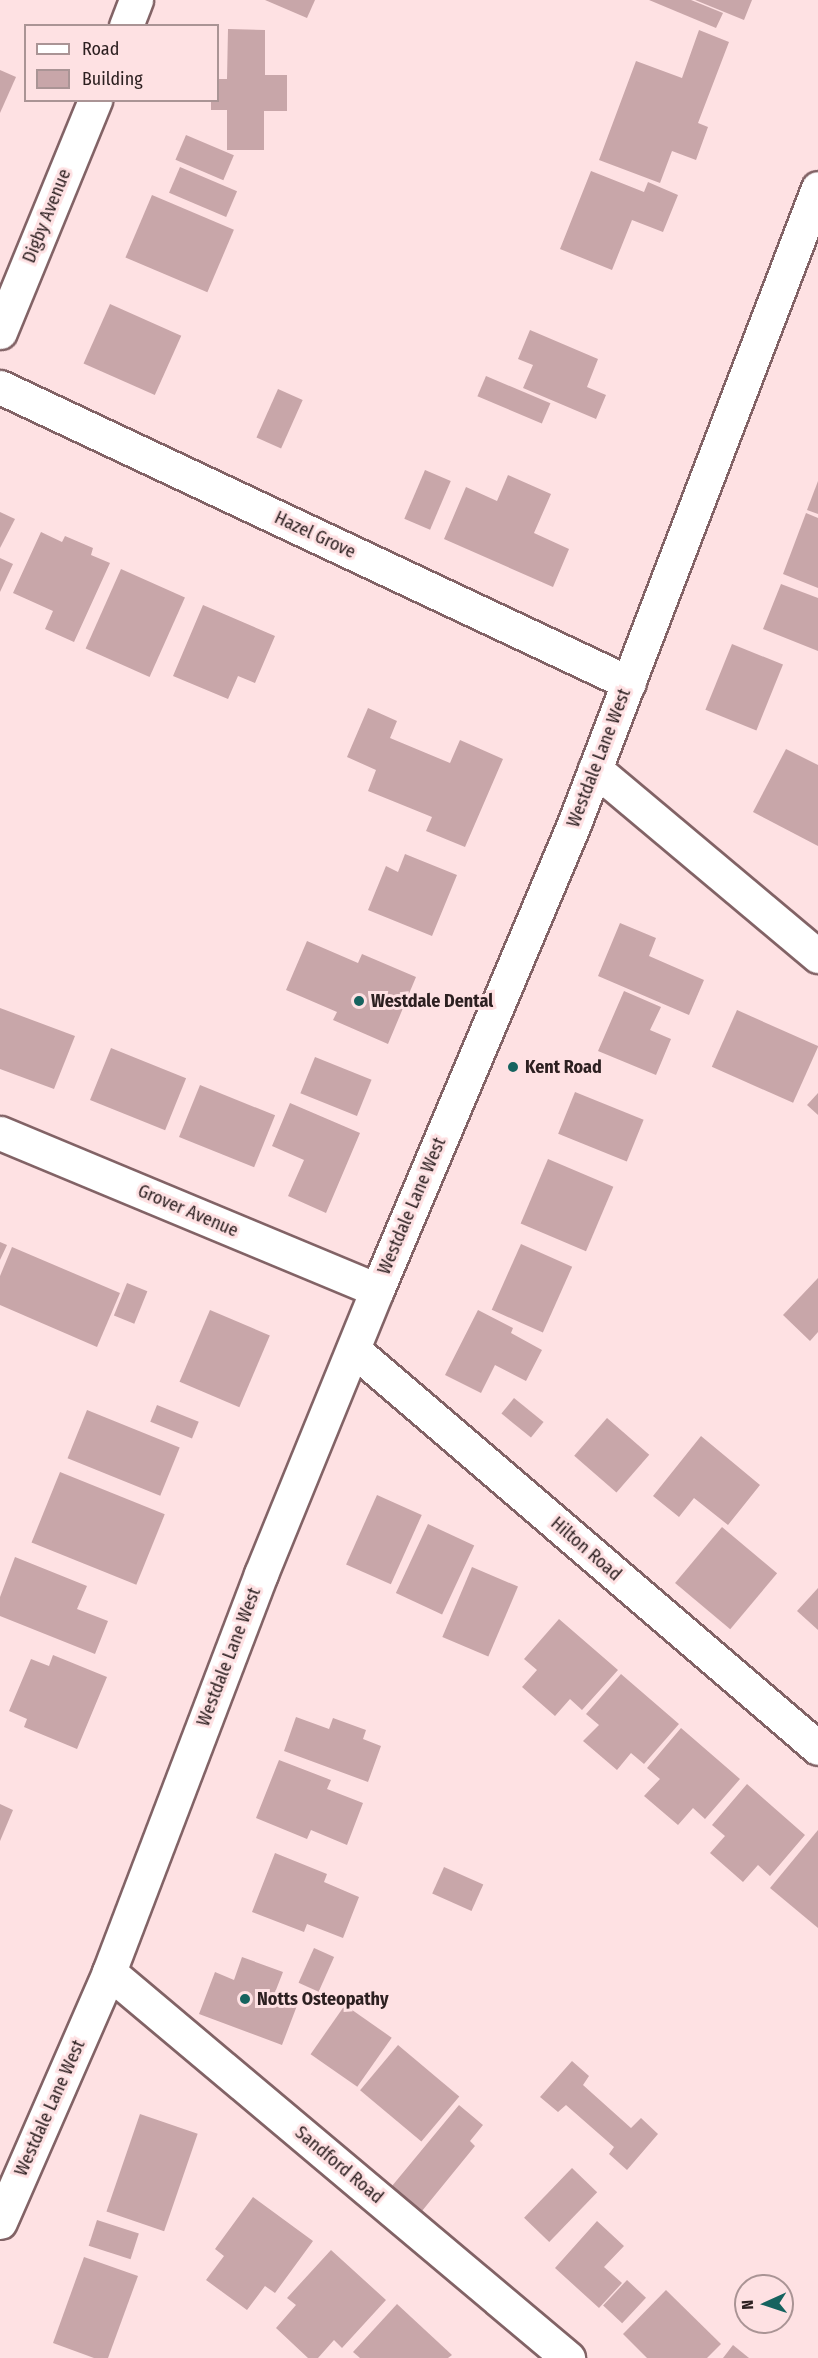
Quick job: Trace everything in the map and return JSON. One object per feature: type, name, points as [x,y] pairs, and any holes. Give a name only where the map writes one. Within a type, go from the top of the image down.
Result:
[{"type":"street","points":[[127,24],[136,0]]},
{"type":"street","name":"Digby Avenue","points":[[0,332],[94,102]]},
{"type":"street","name":"Westdale Lane West","points":[[0,2222],[109,1972],[261,1574],[377,1290],[595,770],[818,188]]},
{"type":"street","name":"Hazel Grove","points":[[0,387],[629,683]]},
{"type":"street","points":[[595,770],[818,956]]},
{"type":"street","name":"Grover Avenue","points":[[0,1133],[377,1290]]},
{"type":"street","name":"Hilton Road","points":[[354,1350],[818,1748]]},
{"type":"street","name":"Sandford Road","points":[[109,1972],[568,2358]]},
{"type":"building","points":[[265,0],[315,0],[307,18]]},
{"type":"building","points":[[649,0],[691,0],[723,13],[716,28]]},
{"type":"building","points":[[695,0],[752,0],[744,20]]},
{"type":"building","points":[[228,29],[265,30],[265,75],[287,75],[287,111],[264,111],[264,150],[227,150],[227,110],[211,110],[211,102],[219,102],[219,79],[227,79]]},
{"type":"building","points":[[699,30],[729,42],[698,123],[708,127],[696,160],[672,151],[660,183],[599,160],[636,61],[682,78]]},
{"type":"building","points":[[0,70],[16,77],[0,113]]},
{"type":"building","points":[[186,135],[234,155],[223,180],[175,160]]},
{"type":"building","points":[[180,167],[237,191],[226,217],[169,193]]},
{"type":"building","points":[[591,171],[644,192],[648,182],[678,195],[663,232],[632,220],[612,270],[560,249]]},
{"type":"building","points":[[152,195],[234,230],[207,292],[125,258]]},
{"type":"building","points":[[110,304],[181,336],[155,395],[84,363]]},
{"type":"building","points":[[530,330],[598,359],[587,387],[606,395],[596,419],[523,388],[533,365],[518,359]]},
{"type":"building","points":[[486,376],[550,403],[542,424],[477,396]]},
{"type":"building","points":[[278,389],[303,400],[281,448],[256,437]]},
{"type":"building","points":[[425,470],[451,481],[430,530],[404,519]]},
{"type":"building","points":[[508,475],[551,494],[534,533],[569,549],[553,587],[444,539],[466,487],[497,501]]},
{"type":"building","points":[[818,481],[818,514],[807,510]]},
{"type":"building","points":[[0,512],[15,519],[0,548]]},
{"type":"building","points":[[806,513],[818,518],[818,588],[783,574]]},
{"type":"building","points":[[41,532],[62,542],[65,536],[93,548],[91,555],[110,563],[74,642],[45,629],[53,611],[13,593]]},
{"type":"building","points":[[0,558],[13,564],[0,592]]},
{"type":"building","points":[[121,569],[185,597],[150,677],[86,648]]},
{"type":"building","points":[[781,584],[818,598],[818,651],[763,629]]},
{"type":"building","points":[[203,605],[275,636],[255,683],[238,676],[228,699],[173,676]]},
{"type":"building","points":[[732,644],[783,665],[756,730],[705,710]]},
{"type":"building","points":[[368,708],[397,721],[390,738],[450,763],[460,740],[503,759],[465,847],[426,831],[432,817],[368,791],[376,770],[347,757]]},
{"type":"building","points":[[786,749],[818,765],[818,846],[753,812]]},
{"type":"building","points":[[405,854],[457,875],[432,936],[368,910],[386,866],[398,872]]},
{"type":"building","points":[[620,923],[656,938],[649,956],[704,980],[689,1015],[598,976]]},
{"type":"building","name":"Westdale Dental","points":[[307,941],[358,963],[362,954],[416,977],[388,1044],[333,1020],[337,1012],[286,990]]},
{"type":"building","points":[[624,991],[661,1007],[650,1030],[671,1039],[656,1075],[598,1051]]},
{"type":"building","points":[[0,1008],[75,1036],[54,1089],[0,1069]]},
{"type":"building","points":[[737,1010],[818,1046],[793,1103],[712,1067]]},
{"type":"building","points":[[111,1048],[186,1078],[165,1130],[90,1100]]},
{"type":"building","points":[[315,1057],[372,1080],[357,1116],[300,1093]]},
{"type":"building","points":[[200,1085],[275,1115],[254,1167],[179,1137]]},
{"type":"building","points":[[575,1092],[644,1120],[627,1161],[558,1134]]},
{"type":"building","points":[[818,1093],[818,1115],[807,1105]]},
{"type":"building","points":[[290,1103],[360,1133],[326,1213],[288,1196],[304,1160],[272,1146]]},
{"type":"building","points":[[548,1159],[613,1187],[586,1251],[521,1223]]},
{"type":"building","points":[[0,1242],[7,1245],[0,1260]]},
{"type":"building","points":[[521,1244],[572,1267],[543,1333],[492,1310]]},
{"type":"building","points":[[12,1247],[120,1293],[97,1347],[0,1305],[0,1276]]},
{"type":"building","points":[[818,1278],[818,1332],[810,1341],[783,1315]]},
{"type":"building","points":[[127,1283],[147,1291],[134,1324],[114,1315]]},
{"type":"building","points":[[210,1310],[270,1335],[239,1407],[180,1382]]},
{"type":"building","points":[[478,1310],[513,1328],[511,1333],[542,1350],[526,1381],[495,1365],[481,1393],[445,1375]]},
{"type":"building","points":[[514,1398],[544,1422],[531,1437],[501,1414]]},
{"type":"building","points":[[157,1405],[199,1422],[192,1439],[150,1422]]},
{"type":"building","points":[[87,1410],[180,1447],[160,1496],[68,1458]]},
{"type":"building","points":[[607,1418],[649,1455],[616,1492],[574,1456]]},
{"type":"building","points":[[701,1436],[760,1485],[728,1525],[694,1498],[679,1517],[653,1496]]},
{"type":"building","points":[[60,1472],[165,1514],[136,1585],[32,1542]]},
{"type":"building","points":[[377,1495],[422,1515],[391,1584],[346,1564]]},
{"type":"building","points":[[428,1524],[474,1546],[442,1614],[396,1593]]},
{"type":"building","points":[[722,1527],[777,1573],[730,1629],[675,1583]]},
{"type":"building","points":[[15,1557],[87,1586],[77,1609],[108,1621],[95,1654],[0,1616],[0,1597]]},
{"type":"building","points":[[472,1567],[518,1587],[488,1656],[442,1637]]},
{"type":"building","points":[[818,1588],[818,1630],[797,1611]]},
{"type":"building","points":[[559,1619],[618,1670],[582,1710],[570,1699],[555,1716],[522,1687],[537,1670],[524,1659]]},
{"type":"building","points":[[53,1655],[107,1677],[77,1749],[24,1727],[27,1719],[9,1711],[31,1659],[49,1666]]},
{"type":"building","points":[[621,1674],[679,1724],[644,1764],[631,1753],[617,1770],[583,1741],[599,1725],[586,1714]]},
{"type":"building","points":[[296,1717],[329,1729],[333,1718],[366,1730],[363,1739],[381,1746],[368,1782],[284,1751]]},
{"type":"building","points":[[681,1728],[740,1779],[705,1819],[693,1808],[678,1825],[644,1796],[660,1779],[647,1768]]},
{"type":"building","points":[[279,1760],[331,1780],[327,1789],[363,1803],[347,1845],[311,1830],[307,1839],[256,1818]]},
{"type":"building","points":[[747,1784],[805,1835],[770,1876],[758,1865],[743,1882],[710,1853],[725,1836],[712,1825]]},
{"type":"building","points":[[0,1804],[13,1810],[0,1841]]},
{"type":"building","points":[[818,1830],[818,1928],[770,1888]]},
{"type":"building","points":[[275,1853],[327,1874],[324,1882],[359,1897],[343,1938],[307,1924],[304,1932],[252,1912]]},
{"type":"building","points":[[444,1867],[483,1884],[471,1911],[432,1893]]},
{"type":"building","points":[[314,1948],[334,1957],[319,1992],[299,1983]]},
{"type":"building","name":"Notts Osteopathy","points":[[242,1957],[283,1972],[274,1995],[298,2003],[282,2045],[199,2014],[215,1972],[234,1980]]},
{"type":"building","points":[[345,2005],[392,2038],[357,2087],[311,2054]]},
{"type":"building","points":[[398,2045],[459,2096],[421,2142],[360,2090]]},
{"type":"building","points":[[572,2061],[589,2076],[583,2085],[631,2128],[641,2118],[658,2134],[627,2170],[609,2154],[614,2147],[566,2105],[558,2112],[540,2097]]},
{"type":"building","points":[[459,2105],[483,2125],[470,2141],[475,2146],[422,2211],[392,2186]]},
{"type":"building","points":[[140,2114],[198,2134],[164,2231],[106,2211]]},
{"type":"building","points":[[572,2168],[597,2192],[549,2242],[524,2218]]},
{"type":"building","points":[[253,2197],[313,2241],[275,2293],[265,2286],[247,2310],[206,2280],[224,2256],[215,2249]]},
{"type":"building","points":[[97,2220],[139,2234],[131,2259],[89,2246]]},
{"type":"building","points":[[597,2221],[624,2246],[604,2267],[622,2283],[599,2308],[555,2268]]},
{"type":"building","points":[[331,2250],[386,2300],[342,2348],[334,2340],[318,2358],[308,2358],[276,2328],[296,2305],[287,2298]]},
{"type":"building","points":[[84,2257],[138,2276],[108,2358],[94,2358],[53,2343]]},
{"type":"building","points":[[627,2280],[646,2298],[622,2323],[603,2306]]},
{"type":"building","points":[[666,2290],[721,2344],[707,2358],[647,2358],[623,2334]]},
{"type":"building","points":[[397,2304],[452,2355],[448,2358],[360,2358],[353,2352]]},
{"type":"building","points":[[733,2345],[749,2358],[723,2358]]},
{"type":"place","name":"Westdale Dental","points":[[359,1001]]},
{"type":"place","name":"Kent Road","points":[[513,1067]]},
{"type":"place","name":"Notts Osteopathy","points":[[245,1999]]}]
